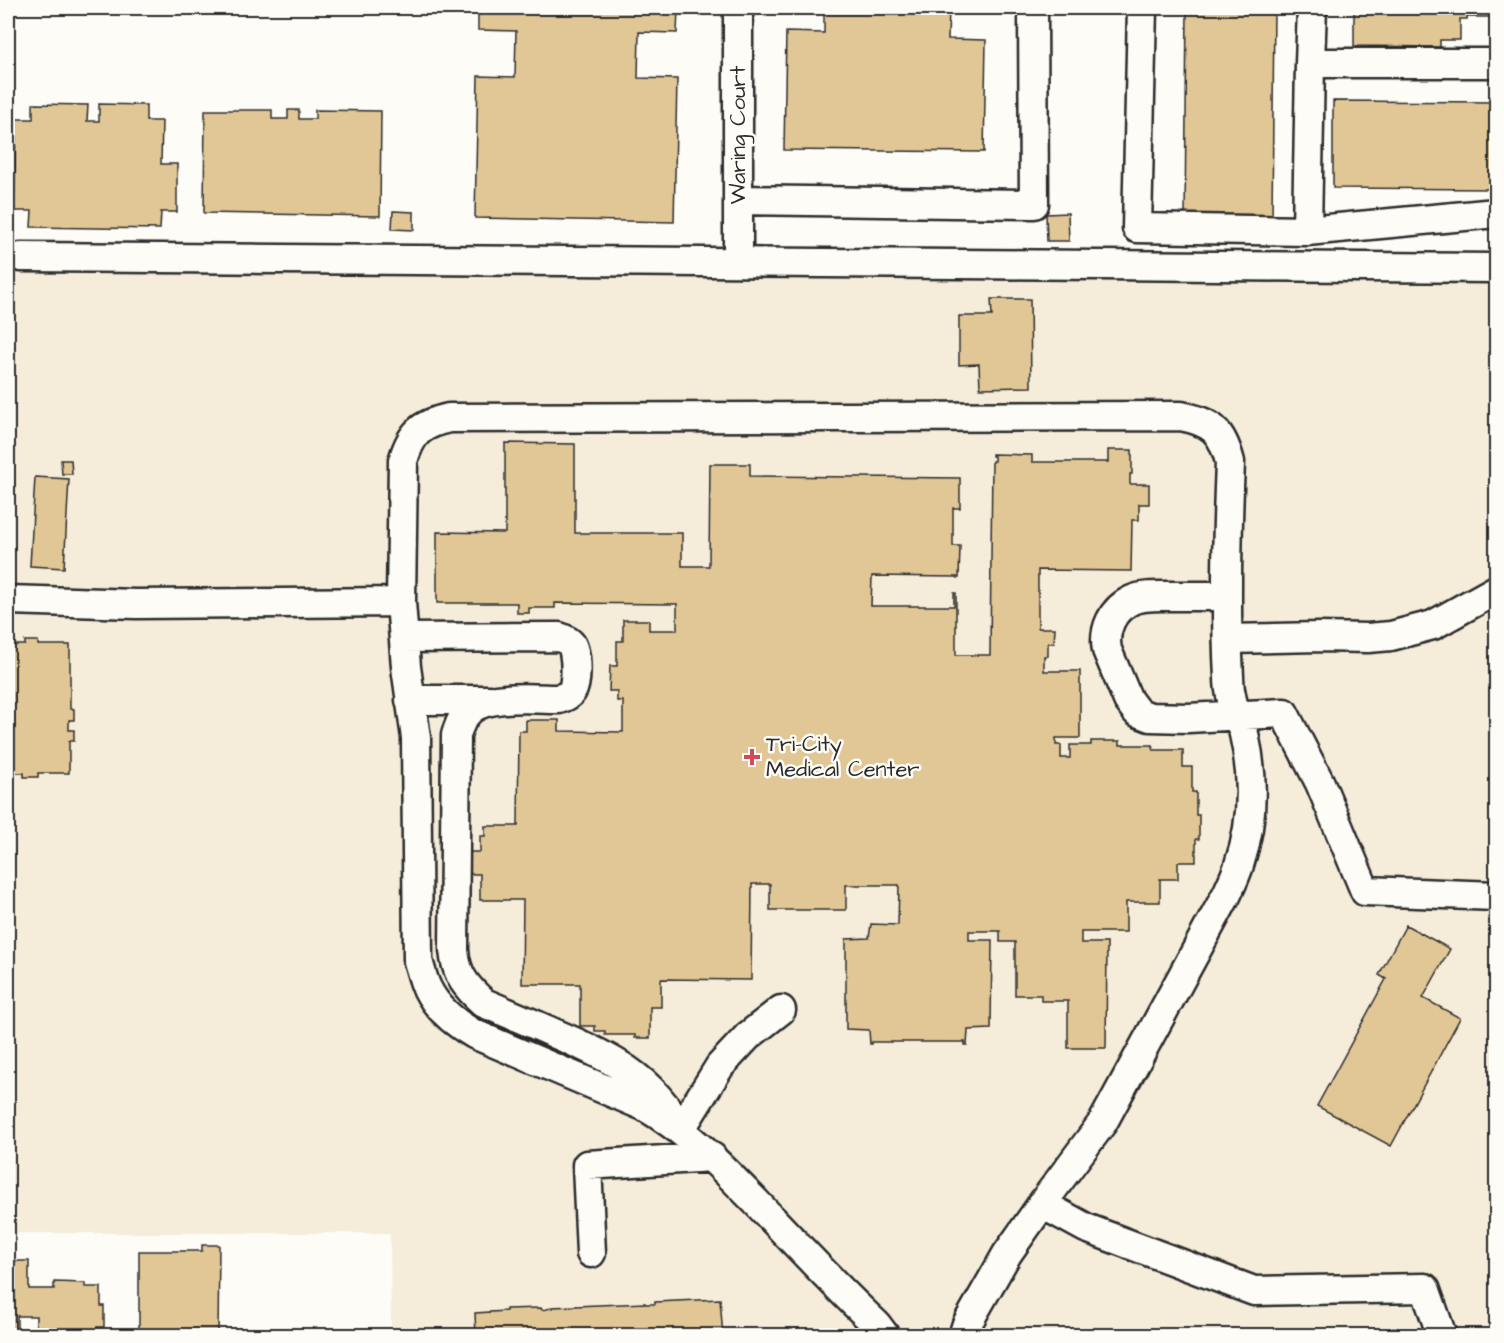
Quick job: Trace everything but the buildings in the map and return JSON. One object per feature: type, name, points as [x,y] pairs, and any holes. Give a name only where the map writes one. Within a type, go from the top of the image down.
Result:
[{"type":"street","name":"Waring Court","points":[[738,8],[738,262]]},
{"type":"street","points":[[738,200],[1034,204],[1033,8]]},
{"type":"street","points":[[1142,8],[1137,228],[1307,231],[1497,213]]},
{"type":"street","points":[[1307,231],[1312,8]]},
{"type":"street","points":[[1310,63],[1497,63]]},
{"type":"street","points":[[21,257],[1497,268]]},
{"type":"street","points":[[885,1335],[712,1157],[663,1117],[644,1106],[474,1034],[459,1025],[436,1003],[427,988],[418,961],[416,738],[405,667],[401,602],[403,461],[407,445],[418,431],[433,421],[449,418],[1181,416],[1199,419],[1215,430],[1226,445],[1230,462],[1226,569],[1229,679],[1232,701],[1244,732],[1249,764],[1251,803],[1239,865],[1227,894],[1103,1122],[1007,1254],[963,1335]]},
{"type":"street","points":[[1228,639],[1391,636],[1433,625],[1497,590]]},
{"type":"street","points":[[1227,596],[1149,597],[1133,599],[1119,609],[1108,624],[1105,642],[1128,700],[1137,712],[1150,717],[1188,718],[1284,714],[1320,783],[1365,891],[1497,896]]},
{"type":"street","points":[[8,600],[136,604],[401,602]]},
{"type":"street","points":[[404,638],[559,637],[567,640],[573,646],[575,653],[573,690],[569,695],[559,699],[410,700]]},
{"type":"street","points":[[498,700],[482,702],[470,709],[461,720],[456,735],[453,950],[459,973],[469,990],[484,1003],[596,1051],[628,1070],[656,1094],[667,1107],[680,1130]]},
{"type":"street","points":[[680,1130],[720,1066],[748,1036],[781,1010]]},
{"type":"street","points":[[591,1253],[586,1165],[712,1157]]},
{"type":"street","points":[[1042,1204],[1086,1228],[1254,1291],[1425,1288],[1442,1335]]},
{"type":"shaded area","name":"Tri-City Medical Center","points":[[8,270],[1496,281],[1496,1335],[391,1335],[390,1233],[8,1233]]},
{"type":"place","name":"Tri-City Medical Center","points":[[752,757]]}]
